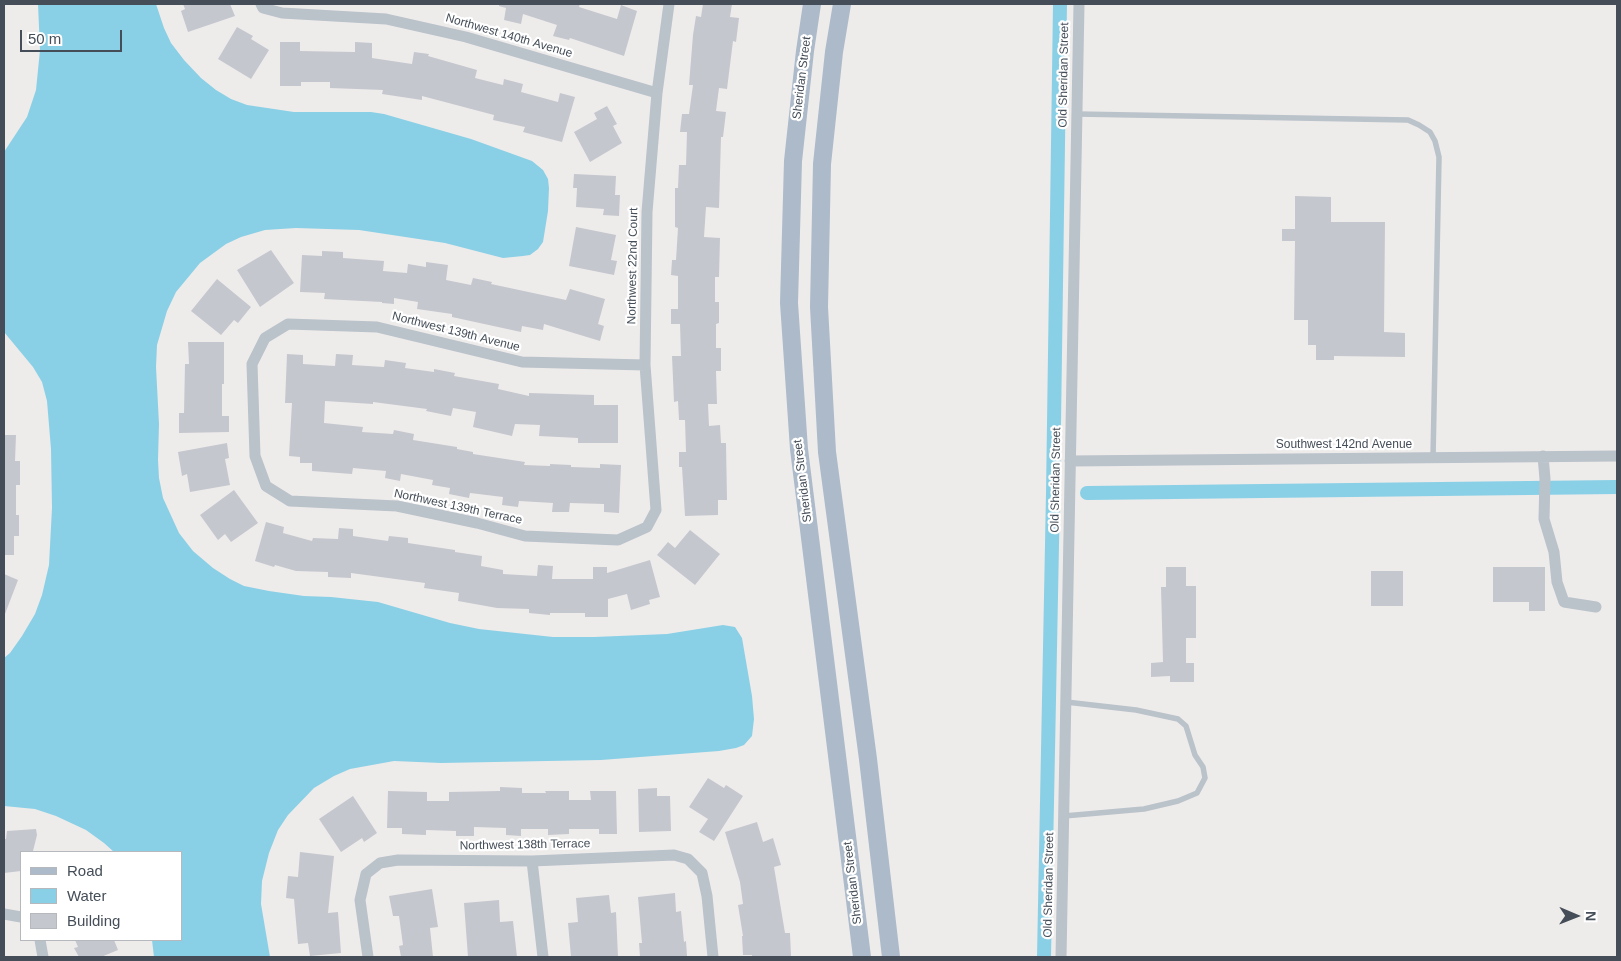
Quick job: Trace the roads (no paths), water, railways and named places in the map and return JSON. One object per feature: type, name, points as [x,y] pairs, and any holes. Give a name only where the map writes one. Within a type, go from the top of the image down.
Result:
[{"type":"main road","name":"Sheridan Street","points":[[812,4],[793,161],[789,303],[799,449],[862,957]]},
{"type":"main road","points":[[842,4],[834,52],[822,164],[819,307],[827,452],[868,759],[890,957]]},
{"type":"street","name":"Northwest 22nd Court","points":[[647,527],[656,510],[645,365],[647,212],[656,93],[669,4]]},
{"type":"street","name":"Old Sheridan Street","points":[[1061,957],[1079,4]]},
{"type":"street","name":"Northwest 140th Avenue","points":[[262,6],[282,13],[386,19],[466,37],[656,93]]},
{"type":"street","name":"Northwest 139th Avenue","points":[[266,486],[256,456],[252,364],[265,338],[288,324],[377,327],[522,362],[645,365]]},
{"type":"street","points":[[1543,456],[1545,479],[1544,519],[1554,552],[1557,582],[1564,602],[1596,607]]},
{"type":"street","name":"Southwest 142nd Avenue","points":[[1070,460],[1617,456]]},
{"type":"street","name":"Northwest 139th Terrace","points":[[266,486],[290,501],[397,506],[477,523],[525,536],[618,540],[647,527]]},
{"type":"street","name":"Northwest 138th Terrace","points":[[368,957],[360,900],[366,874],[380,863],[398,860],[532,861],[674,855],[688,859],[702,873],[707,896],[713,957]]},
{"type":"street","points":[[532,861],[543,957]]},
{"type":"street","points":[[4,914],[20,917]]},
{"type":"street","points":[[40,941],[43,957]]},
{"type":"lane","points":[[1077,114],[1408,120],[1430,132],[1435,141],[1439,157],[1432,458]]},
{"type":"lane","points":[[1064,816],[1144,809],[1178,801],[1197,793],[1205,778],[1204,767],[1195,755],[1186,726],[1178,719],[1136,710],[1066,702]]},
{"type":"water","points":[[38,4],[156,4],[171,43],[184,60],[201,78],[231,99],[247,105],[294,112],[371,112],[384,114],[471,139],[532,161],[543,170],[548,179],[548,211],[543,242],[530,255],[503,258],[445,243],[359,230],[296,228],[265,230],[241,237],[226,244],[200,263],[176,292],[167,311],[157,345],[158,460],[163,498],[179,533],[193,551],[213,568],[244,586],[304,596],[378,602],[450,623],[479,629],[553,637],[667,634],[723,625],[735,627],[742,638],[754,719],[752,736],[744,745],[719,751],[601,760],[441,763],[394,761],[350,769],[314,788],[288,815],[278,830],[269,853],[262,881],[261,904],[270,957],[154,957],[152,941],[182,941],[182,851],[113,851],[86,830],[56,816],[35,809],[4,806],[4,658],[22,636],[35,614],[42,595],[49,565],[52,508],[51,449],[47,401],[42,382],[33,367],[4,332],[4,152],[27,117],[36,90],[40,50]]},
{"type":"waterway","points":[[1044,957],[1060,4]]},
{"type":"waterway","points":[[1087,493],[1617,487]]}]
